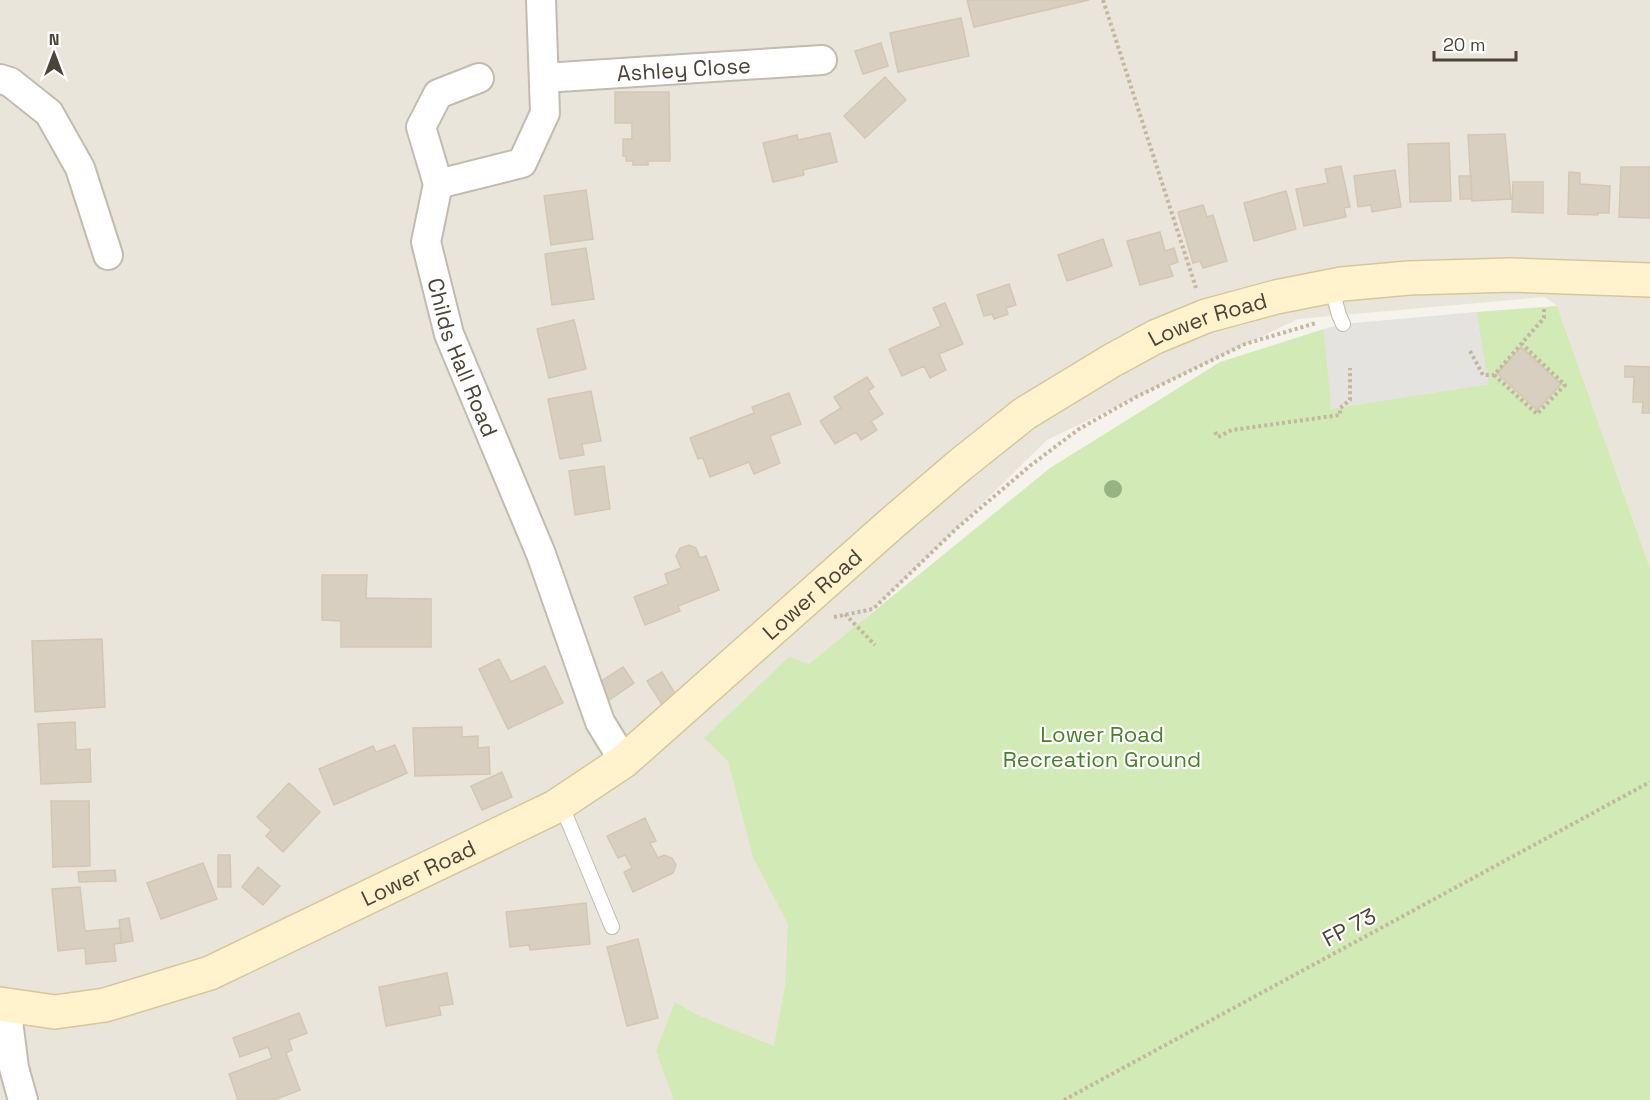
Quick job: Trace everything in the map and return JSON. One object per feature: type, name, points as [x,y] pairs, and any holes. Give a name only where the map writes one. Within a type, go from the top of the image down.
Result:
[{"type":"street","points":[[479,78],[438,94],[421,127],[438,184],[522,163],[545,114],[541,0]]},
{"type":"street","name":"Ashley Close","points":[[544,78],[822,60]]},
{"type":"street","points":[[0,79],[10,82],[49,114],[81,168],[108,255]]},
{"type":"street","name":"Childs Hall Road","points":[[438,184],[426,242],[449,334],[540,554],[600,722],[624,761]]},
{"type":"street","name":"Lower Road","points":[[2,997],[55,1011],[105,1005],[210,973],[561,804],[624,761],[891,524],[1024,414],[1155,337],[1206,316],[1276,297],[1338,308],[1409,278],[1510,275],[1650,280]]},
{"type":"street","points":[[2,997],[14,1068],[23,1100]]},
{"type":"lane","points":[[561,804],[612,927]]},
{"type":"path","points":[[1103,0],[1198,294]]},
{"type":"path","points":[[1494,375],[1544,318],[1545,276]]},
{"type":"path","points":[[873,609],[965,521],[1031,465],[1079,429],[1245,344],[1338,308]]},
{"type":"path","points":[[1470,351],[1483,375],[1494,375],[1537,414],[1565,385],[1522,344]]},
{"type":"path","points":[[1215,432],[1218,437],[1232,430],[1340,414],[1340,408],[1350,400],[1350,368]]},
{"type":"path","points":[[845,614],[875,645]]},
{"type":"path","name":"FP 73","points":[[1064,1100],[1650,782]]},
{"type":"shaded area","points":[[0,0],[1650,0],[1650,568],[1557,306],[1545,297],[1298,319],[1047,440],[857,626],[947,1100],[0,1100]]},
{"type":"shaded area","points":[[1476,312],[1489,384],[1331,409],[1324,329],[1343,324]]},
{"type":"green space","name":"Lower Road Recreation Ground","points":[[1557,306],[1650,568],[1650,1100],[674,1100],[656,1051],[675,1002],[695,1014],[774,1046],[785,986],[788,924],[753,857],[728,761],[704,738],[789,657],[809,664],[1050,468],[1220,362],[1324,329],[1332,408],[1488,384],[1476,312]]},
{"type":"building","points":[[967,0],[1089,0],[974,27]]},
{"type":"building","points":[[961,18],[969,56],[898,72],[890,33]]},
{"type":"building","points":[[881,43],[888,66],[863,74],[855,51]]},
{"type":"building","points":[[885,77],[906,100],[865,138],[844,116]]},
{"type":"building","points":[[615,92],[669,92],[670,161],[648,161],[648,165],[633,165],[633,161],[626,161],[626,156],[623,156],[623,139],[632,139],[632,123],[615,123]]},
{"type":"building","points":[[830,133],[837,162],[803,170],[804,175],[773,182],[763,143],[797,135],[798,140]]},
{"type":"building","points":[[1505,134],[1511,199],[1472,201],[1468,135]]},
{"type":"building","points":[[1449,143],[1451,201],[1410,202],[1408,144]]},
{"type":"building","points":[[1341,166],[1350,207],[1344,208],[1346,217],[1304,226],[1296,189],[1328,183],[1325,169]]},
{"type":"building","points":[[1621,167],[1650,167],[1650,218],[1619,217]]},
{"type":"building","points":[[1395,170],[1401,207],[1372,212],[1371,205],[1358,207],[1354,176]]},
{"type":"building","points":[[1569,172],[1580,173],[1580,184],[1610,186],[1609,213],[1568,214]]},
{"type":"building","points":[[1459,176],[1471,176],[1472,199],[1460,199]]},
{"type":"building","points":[[1513,182],[1543,182],[1543,213],[1512,212]]},
{"type":"building","points":[[586,190],[593,239],[551,245],[544,196]]},
{"type":"building","points":[[1286,191],[1296,229],[1254,241],[1244,203]]},
{"type":"building","points":[[1203,205],[1207,217],[1213,215],[1227,261],[1203,268],[1200,261],[1193,263],[1178,212]]},
{"type":"building","points":[[1160,232],[1165,251],[1174,248],[1178,262],[1169,265],[1173,276],[1140,285],[1127,241]]},
{"type":"building","points":[[1103,239],[1112,266],[1067,281],[1058,255]]},
{"type":"building","points":[[586,248],[594,299],[552,305],[545,254]]},
{"type":"building","points":[[1009,284],[1016,305],[1006,308],[1008,314],[994,319],[992,314],[984,316],[977,295]]},
{"type":"building","points":[[945,303],[963,344],[939,354],[946,370],[930,378],[924,366],[902,376],[889,349],[941,326],[933,308]]},
{"type":"building","points":[[574,320],[586,369],[549,378],[537,329]]},
{"type":"building","points":[[1521,347],[1561,384],[1537,410],[1497,373]]},
{"type":"building","points":[[1625,366],[1650,367],[1650,413],[1642,413],[1643,402],[1633,402],[1634,377],[1625,377]]},
{"type":"building","points":[[867,377],[874,387],[868,391],[883,414],[871,421],[877,430],[861,440],[856,432],[835,444],[820,421],[841,408],[834,397]]},
{"type":"building","points":[[591,391],[601,441],[582,444],[584,455],[560,459],[548,399]]},
{"type":"building","points":[[789,393],[801,424],[770,436],[780,463],[754,474],[749,462],[710,477],[703,458],[698,459],[690,438],[754,413],[752,407]]},
{"type":"building","points":[[604,466],[610,509],[575,515],[569,471]]},
{"type":"building","points":[[689,545],[696,548],[700,558],[706,556],[719,590],[678,606],[680,611],[645,625],[634,597],[668,584],[665,574],[681,568],[676,556],[680,548]]},
{"type":"building","points":[[322,575],[367,575],[366,598],[431,599],[431,647],[341,647],[341,621],[322,620]]},
{"type":"building","points":[[102,639],[105,707],[35,712],[32,641]]},
{"type":"building","points":[[499,659],[511,682],[545,666],[563,703],[508,729],[479,669]]},
{"type":"building","points":[[623,667],[634,683],[605,703],[594,686]]},
{"type":"building","points":[[662,672],[677,697],[663,706],[647,681]]},
{"type":"building","points":[[75,722],[76,750],[90,749],[91,782],[41,784],[38,724]]},
{"type":"building","points":[[462,727],[462,737],[478,736],[478,748],[489,747],[490,774],[415,776],[413,728]]},
{"type":"building","points":[[395,745],[407,773],[334,805],[319,769],[373,746],[376,752]]},
{"type":"building","points":[[502,772],[512,797],[482,810],[471,786]]},
{"type":"building","points":[[289,783],[320,812],[283,852],[266,836],[271,830],[257,817]]},
{"type":"building","points":[[51,801],[89,801],[90,866],[53,867]]},
{"type":"building","points":[[645,818],[656,841],[650,843],[658,858],[664,855],[672,858],[676,865],[673,873],[633,892],[624,872],[632,868],[625,855],[618,858],[607,836]]},
{"type":"building","points":[[218,855],[230,855],[231,887],[218,887]]},
{"type":"building","points":[[203,863],[217,899],[161,919],[147,883]]},
{"type":"building","points":[[258,867],[280,886],[263,905],[242,887]]},
{"type":"building","points":[[115,870],[116,881],[79,882],[78,872]]},
{"type":"building","points":[[80,887],[85,931],[120,928],[121,943],[114,944],[116,961],[86,964],[85,948],[58,951],[52,889]]},
{"type":"building","points":[[586,903],[590,944],[530,950],[529,945],[510,947],[506,912]]},
{"type":"building","points":[[129,918],[133,941],[122,943],[119,920]]},
{"type":"building","points":[[638,939],[658,1018],[627,1026],[607,947]]},
{"type":"building","points":[[447,973],[453,1004],[439,1006],[441,1015],[386,1026],[379,987]]},
{"type":"building","points":[[299,1013],[307,1033],[289,1040],[292,1050],[286,1053],[300,1090],[274,1100],[238,1100],[229,1074],[272,1058],[268,1047],[240,1057],[233,1038]]}]
